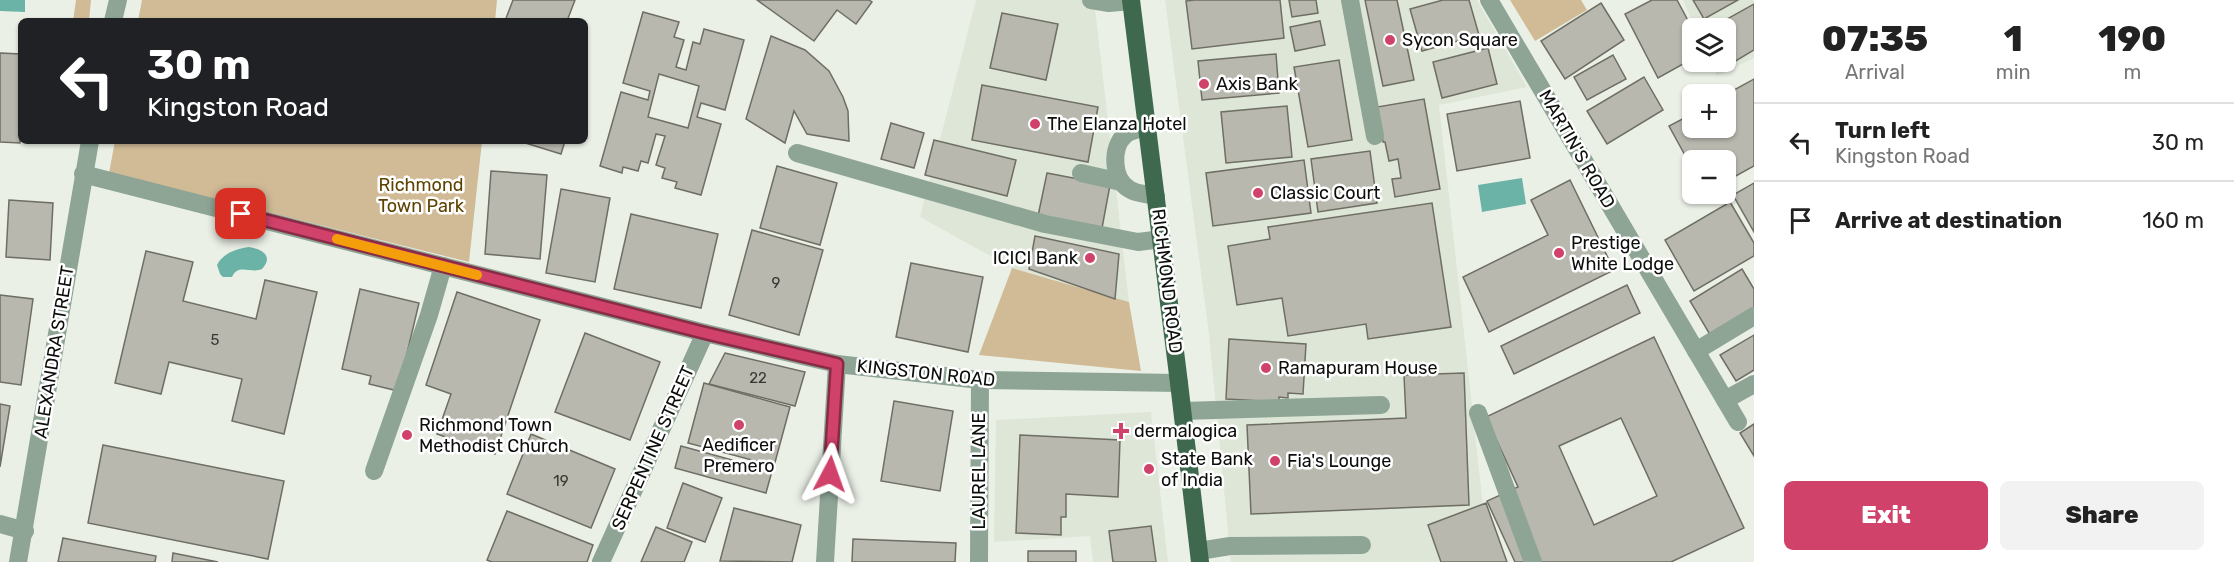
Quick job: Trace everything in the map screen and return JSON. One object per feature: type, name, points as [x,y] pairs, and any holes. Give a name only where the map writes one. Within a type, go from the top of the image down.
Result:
[{"type":"main road","name":"RICHMOND ROAD","points":[[1131,0],[1199,556]]},
{"type":"street","points":[[114,18],[118,0]]},
{"type":"street","points":[[1091,0],[1109,3],[1131,0]]},
{"type":"street","points":[[1350,0],[1375,136]]},
{"type":"street","name":"MARTIN'S ROAD","points":[[1489,0],[1738,422]]},
{"type":"street","points":[[1121,182],[1116,160],[1119,142],[1130,133],[1147,127]]},
{"type":"street","name":"ALEXANDRA STREET","points":[[18,562],[89,144]]},
{"type":"street","points":[[797,153],[1045,224],[1138,242],[1161,239]]},
{"type":"street","name":"KINGSTON ROAD","points":[[83,174],[705,333],[837,364],[980,380],[1179,383]]},
{"type":"street","points":[[1081,174],[1121,182],[1132,191],[1156,196]]},
{"type":"street","points":[[374,471],[429,315],[443,266]]},
{"type":"street","points":[[1696,351],[1754,316]]},
{"type":"street","name":"SERPENTINE STREET","points":[[601,562],[705,333]]},
{"type":"street","points":[[825,562],[837,364]]},
{"type":"street","name":"LAUREL LANE","points":[[979,562],[980,380]]},
{"type":"street","points":[[1725,400],[1754,384]]},
{"type":"street","points":[[1183,411],[1381,405]]},
{"type":"street","points":[[1478,413],[1533,562]]},
{"type":"street","points":[[0,524],[25,531]]},
{"type":"street","points":[[1199,556],[1230,546],[1362,545]]},
{"type":"shaded area","points":[[976,0],[1094,0],[1129,302],[1012,268],[920,217]]},
{"type":"shaded area","points":[[1165,0],[1477,0],[1527,87],[1439,105],[1483,506],[1506,562],[1231,562],[1209,334]]},
{"type":"shaded area","points":[[1683,0],[1754,0],[1754,58],[1736,67],[1736,18],[1691,18]]},
{"type":"shaded area","points":[[1151,412],[1168,562],[1093,562],[1090,536],[994,542],[996,420]]},
{"type":"green space","points":[[76,0],[91,0],[89,18],[73,18]]},
{"type":"green space","points":[[142,0],[497,0],[495,18],[139,18]]},
{"type":"green space","points":[[1510,0],[1581,0],[1587,10],[1535,41]]},
{"type":"green space","name":"Richmond Town Park","points":[[114,144],[482,144],[469,262],[109,173]]},
{"type":"green space","points":[[1012,268],[1129,302],[1141,371],[979,355]]},
{"type":"water","points":[[0,0],[25,0],[25,12],[0,11]]},
{"type":"water","points":[[1522,178],[1526,204],[1482,212],[1478,185]]},
{"type":"water","points":[[249,247],[262,251],[267,257],[262,269],[241,270],[232,277],[223,277],[217,265],[223,257],[230,252]]},
{"type":"building","points":[[513,0],[575,0],[568,18],[506,18]]},
{"type":"building","points":[[757,0],[869,0],[872,2],[856,24],[837,10],[814,41]]},
{"type":"building","points":[[1280,0],[1284,38],[1192,49],[1186,1]]},
{"type":"building","points":[[1289,0],[1316,0],[1318,13],[1292,17]]},
{"type":"building","name":"Sycon Square","points":[[1365,0],[1397,0],[1414,80],[1383,86]]},
{"type":"building","points":[[1443,0],[1469,0],[1479,35],[1422,51],[1410,9]]},
{"type":"building","points":[[1652,0],[1677,0],[1687,18],[1682,18],[1682,65],[1658,78],[1625,14]]},
{"type":"building","points":[[1693,0],[1738,0],[1706,18],[1703,18]]},
{"type":"building","points":[[1601,3],[1624,40],[1565,79],[1541,41]]},
{"type":"building","points":[[1754,4],[1754,50],[1736,61],[1736,18],[1729,18]]},
{"type":"building","points":[[643,12],[679,22],[674,37],[684,40],[676,67],[686,70],[693,42],[700,44],[704,29],[744,40],[725,110],[701,103],[697,117],[721,124],[701,195],[675,188],[677,182],[662,178],[665,168],[656,165],[665,136],[656,134],[648,163],[641,161],[638,171],[623,167],[622,173],[600,166],[621,92],[648,100],[650,91],[623,83]],"holes":[[[659,74],[699,86],[688,128],[648,117]]]},
{"type":"building","points":[[1002,13],[1058,24],[1046,80],[990,68]]},
{"type":"building","points":[[1320,21],[1325,45],[1295,51],[1290,27]]},
{"type":"building","points":[[771,36],[805,50],[829,71],[848,111],[849,141],[807,134],[794,111],[785,143],[746,119]]},
{"type":"building","points":[[1488,48],[1497,84],[1442,98],[1433,62]]},
{"type":"building","points":[[0,53],[18,54],[18,143],[0,142]]},
{"type":"building","points":[[1276,54],[1279,93],[1202,100],[1198,61]]},
{"type":"building","points":[[1613,55],[1626,79],[1587,100],[1574,77]]},
{"type":"building","points":[[1339,60],[1352,140],[1308,147],[1294,67]]},
{"type":"building","points":[[1644,77],[1663,110],[1607,144],[1587,111]]},
{"type":"building","points":[[1754,79],[1754,166],[1736,176],[1736,150],[1682,150],[1669,126],[1682,119],[1682,138],[1736,138],[1736,89]]},
{"type":"building","name":"The Elanza Hotel","points":[[982,85],[1098,107],[1088,162],[972,140]]},
{"type":"building","points":[[1424,99],[1440,189],[1395,197],[1392,179],[1401,178],[1398,159],[1389,161],[1377,107]]},
{"type":"building","points":[[1520,101],[1530,158],[1457,171],[1447,114]]},
{"type":"building","points":[[1287,106],[1292,157],[1226,163],[1221,112]]},
{"type":"building","points":[[891,123],[924,133],[914,168],[881,159]]},
{"type":"building","points":[[934,140],[1016,160],[1007,196],[925,175]]},
{"type":"building","points":[[529,144],[564,144],[561,154]]},
{"type":"building","points":[[1370,151],[1377,203],[1318,212],[1311,159]]},
{"type":"building","name":"Classic Court","points":[[1304,160],[1311,213],[1213,226],[1206,173]]},
{"type":"building","points":[[777,166],[837,183],[820,245],[760,228]]},
{"type":"building","points":[[491,171],[547,175],[540,259],[485,254]]},
{"type":"building","points":[[1047,173],[1110,185],[1102,228],[1038,216]]},
{"type":"building","name":"Prestige White Lodge","points":[[1570,180],[1614,270],[1489,332],[1463,277],[1548,235],[1531,200]]},
{"type":"building","points":[[1754,183],[1754,232],[1736,200],[1736,193]]},
{"type":"building","points":[[561,189],[610,198],[595,282],[546,273]]},
{"type":"building","points":[[9,200],[53,203],[50,260],[6,257]]},
{"type":"building","points":[[1432,203],[1451,327],[1368,339],[1366,324],[1288,336],[1282,298],[1237,305],[1228,246],[1270,239],[1268,227]]},
{"type":"building","points":[[1727,204],[1731,204],[1754,243],[1754,256],[1694,291],[1665,240]]},
{"type":"building","points":[[631,214],[718,234],[701,308],[614,289]]},
{"type":"building","points":[[752,230],[823,250],[799,335],[729,315]]},
{"type":"building","points":[[1035,236],[1119,254],[1115,299],[1029,269]]},
{"type":"building","points":[[146,251],[193,262],[183,301],[256,319],[265,280],[317,292],[284,434],[232,421],[242,379],[169,362],[161,394],[115,383]]},
{"type":"building","points":[[911,263],[983,277],[968,352],[896,337]]},
{"type":"building","points":[[1742,269],[1754,289],[1754,312],[1712,338],[1690,301]]},
{"type":"building","points":[[1627,285],[1640,313],[1514,374],[1501,346]]},
{"type":"building","points":[[360,289],[419,303],[398,391],[369,384],[371,376],[342,369]]},
{"type":"building","points":[[457,292],[540,320],[495,454],[437,434],[451,394],[426,385]]},
{"type":"building","points":[[0,295],[33,299],[21,385],[0,382]]},
{"type":"building","points":[[585,333],[660,362],[630,440],[555,412]]},
{"type":"building","points":[[1754,335],[1754,370],[1736,381],[1720,355]]},
{"type":"building","points":[[1654,337],[1744,528],[1671,562],[1515,562],[1487,501],[1518,487],[1486,417]],"holes":[[[1621,418],[1657,496],[1594,525],[1559,446]]]},
{"type":"building","name":"Ramapuram House","points":[[1229,339],[1306,344],[1303,394],[1288,393],[1288,398],[1279,397],[1279,402],[1226,399]]},
{"type":"building","points":[[725,353],[805,372],[795,406],[709,384]]},
{"type":"building","points":[[1464,373],[1469,505],[1251,514],[1247,425],[1406,418],[1404,375]]},
{"type":"building","name":"Aedificer Premero","points":[[704,383],[790,407],[774,466],[688,443]]},
{"type":"building","points":[[894,401],[953,411],[940,491],[881,481]]},
{"type":"building","points":[[0,404],[10,406],[0,467]]},
{"type":"building","points":[[1754,424],[1754,456],[1740,433]]},
{"type":"building","points":[[531,434],[615,469],[591,528],[507,494]]},
{"type":"building","points":[[1020,435],[1120,440],[1118,497],[1066,494],[1066,517],[1061,517],[1061,535],[1016,533]]},
{"type":"building","points":[[103,445],[284,481],[268,559],[88,523]]},
{"type":"building","points":[[681,446],[772,471],[766,493],[675,468]]},
{"type":"building","points":[[683,483],[722,498],[705,542],[667,528]]},
{"type":"building","points":[[1486,503],[1507,562],[1441,562],[1428,525]]},
{"type":"building","points":[[734,508],[801,525],[792,562],[720,561]]},
{"type":"building","points":[[507,511],[593,545],[587,562],[492,562],[487,560]]},
{"type":"building","points":[[1151,526],[1156,562],[1113,562],[1109,531]]},
{"type":"building","points":[[656,527],[692,542],[684,562],[641,562]]},
{"type":"building","points":[[63,538],[156,556],[155,562],[58,562]]},
{"type":"building","points":[[853,539],[956,543],[955,562],[852,562]]},
{"type":"building","points":[[1028,551],[1076,551],[1076,562],[1028,562]]},
{"type":"building","points":[[173,553],[218,562],[172,562]]},
{"type":"slow traffic","points":[[337,239],[477,275]]},
{"type":"place","name":"Sycon Square","points":[[1390,40]]},
{"type":"place","name":"Axis Bank","points":[[1204,84]]},
{"type":"place","name":"The Elanza Hotel","points":[[1035,124]]},
{"type":"place","name":"Classic Court","points":[[1258,193]]},
{"type":"place","name":"Prestige White Lodge","points":[[1559,253]]},
{"type":"place","name":"ICICI Bank","points":[[1090,258]]},
{"type":"place","name":"Ramapuram House","points":[[1266,368]]},
{"type":"place","name":"Aedificer Premero","points":[[739,425]]},
{"type":"place","name":"dermalogica","points":[[1121,431]]},
{"type":"place","name":"Richmond Town Methodist Church","points":[[407,435]]},
{"type":"place","name":"Fia's Lounge","points":[[1275,461]]},
{"type":"place","name":"State Bank of India","points":[[1149,469]]},
{"type":"route","points":[[241,214],[705,333],[837,364],[830,474]]}]
